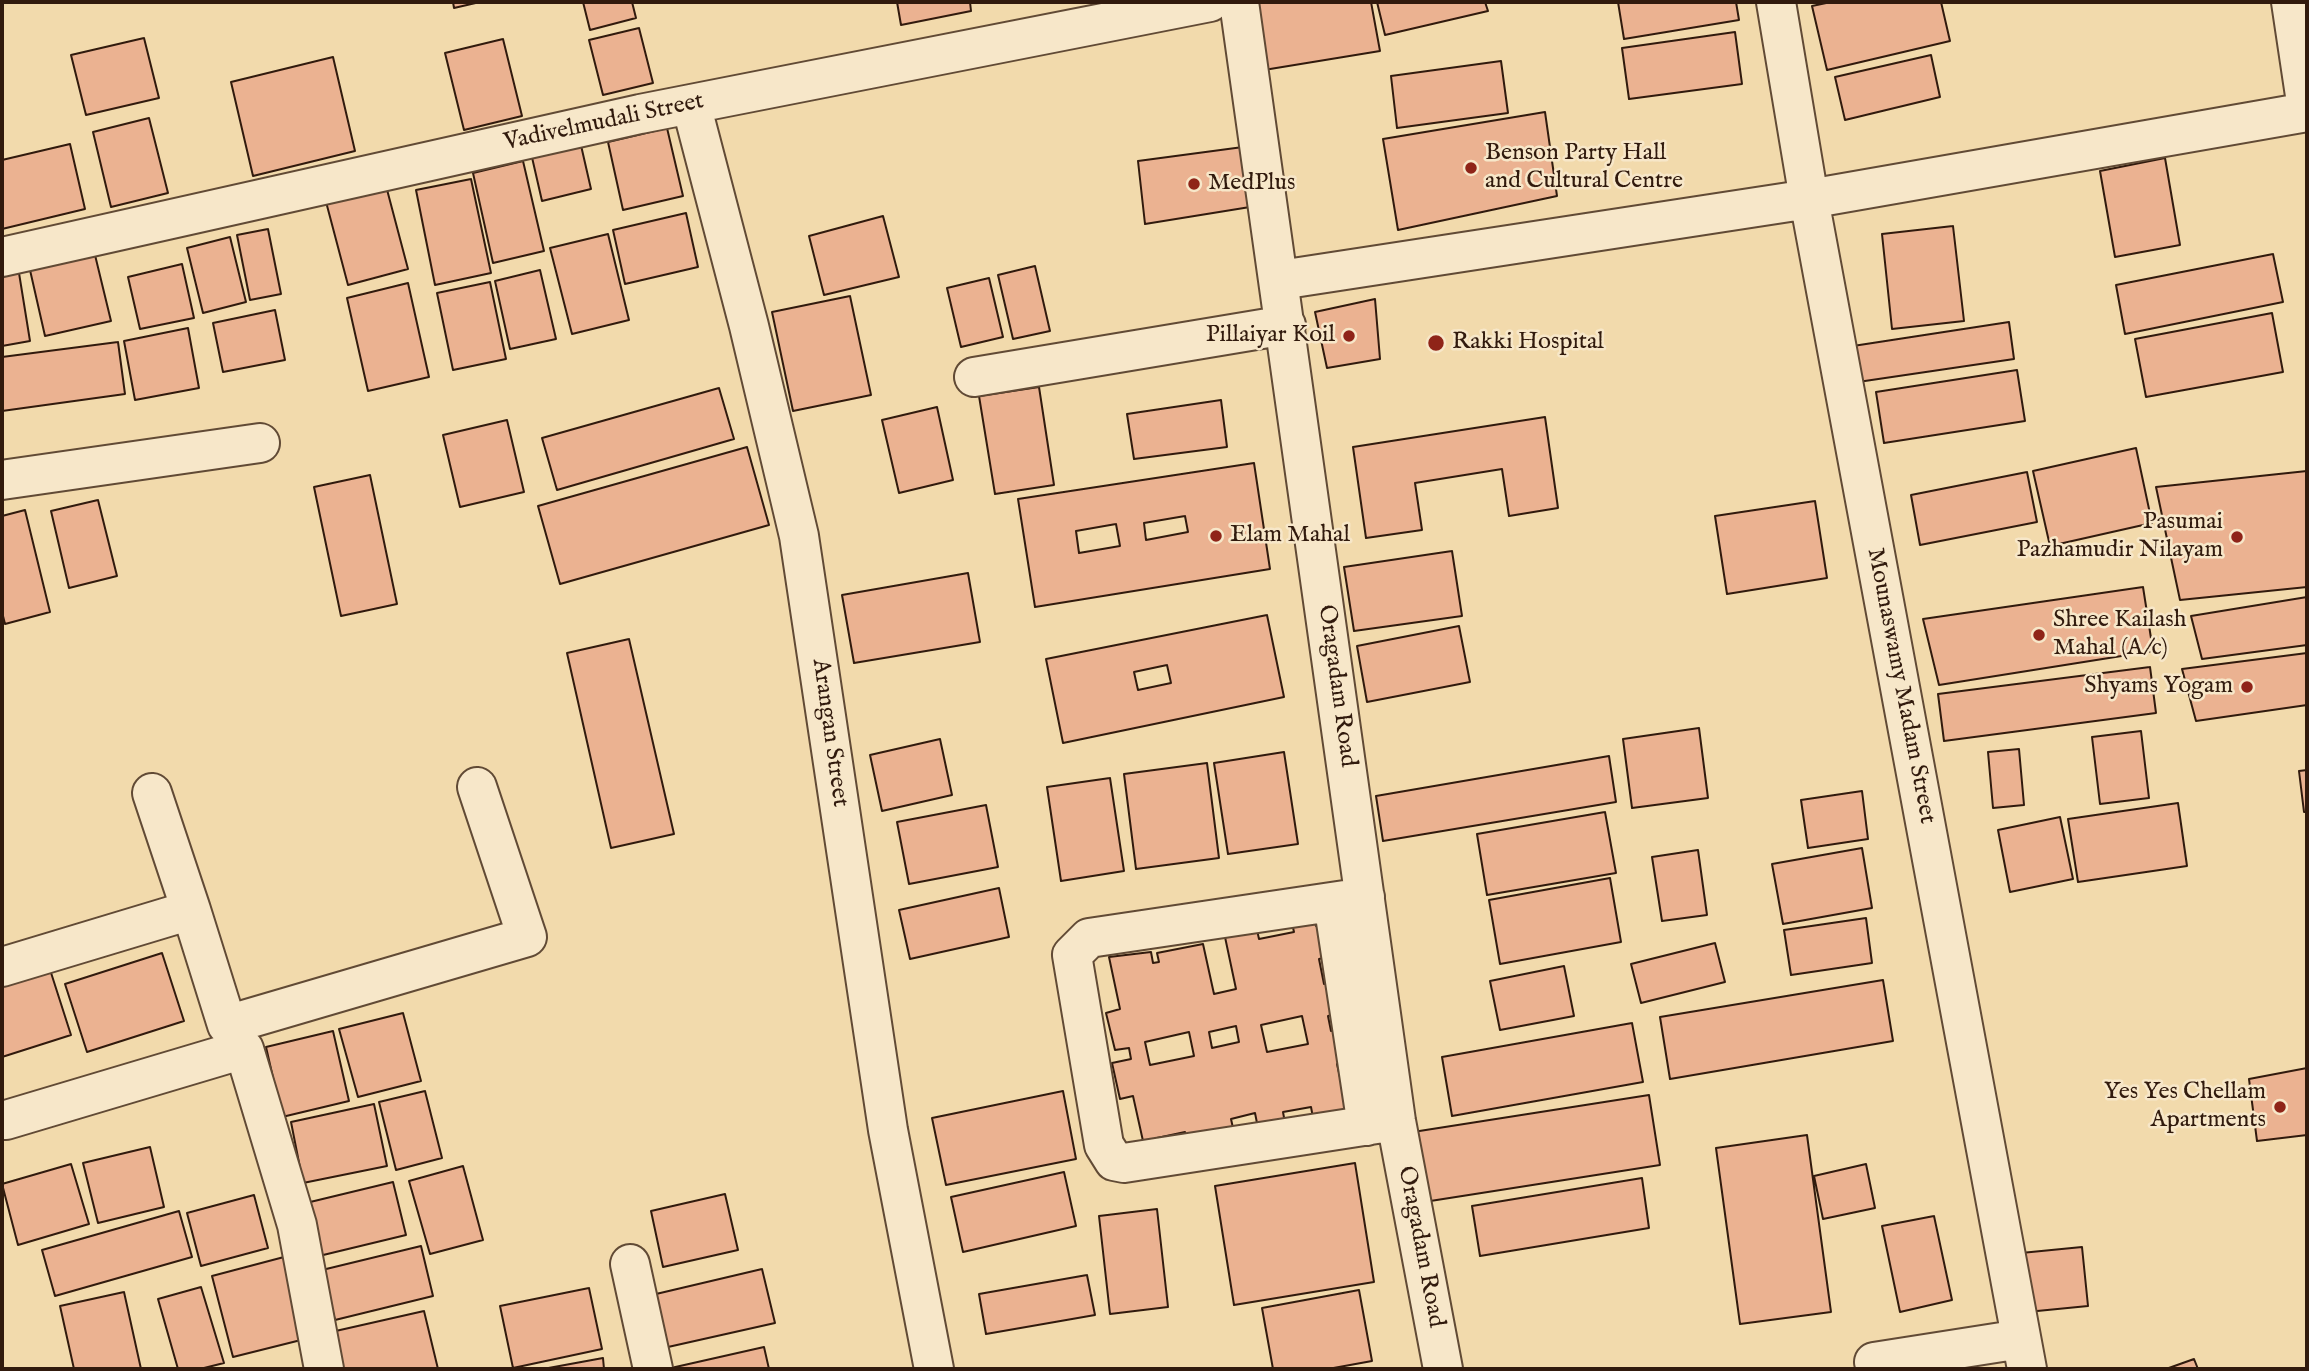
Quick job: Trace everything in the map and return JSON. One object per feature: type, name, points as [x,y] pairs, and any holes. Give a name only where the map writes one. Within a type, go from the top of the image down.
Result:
[{"type":"street","name":"Vadivelmudali Street","points":[[2,257],[691,104],[1210,2]]},
{"type":"street","name":"Oragadam Road","points":[[1239,2],[1286,325],[1349,900],[1382,1124],[1443,1369]]},
{"type":"street","name":"Mounaswamy Madam Street","points":[[1776,2],[1809,199],[2024,1354]]},
{"type":"street","points":[[1280,280],[1809,199],[2307,110],[2291,2]]},
{"type":"street","name":"Arangan Street","points":[[691,104],[749,326],[799,536],[888,1130],[934,1369]]},
{"type":"street","points":[[974,377],[1286,325]]},
{"type":"street","points":[[2,480],[260,443]]},
{"type":"street","points":[[152,793],[185,912],[228,1025],[527,937],[477,787]]},
{"type":"street","points":[[1349,900],[1089,938],[1072,955],[1104,1145],[1114,1161],[1124,1163],[1382,1124]]},
{"type":"street","points":[[2,967],[185,912]]},
{"type":"street","points":[[6,1120],[244,1049],[297,1225],[324,1369]]},
{"type":"street","points":[[630,1264],[653,1369]]},
{"type":"street","points":[[1874,1363],[2024,1354]]},
{"type":"building","points":[[453,2],[480,2],[454,8]]},
{"type":"building","points":[[583,2],[632,2],[636,18],[590,30]]},
{"type":"building","points":[[897,2],[970,2],[971,11],[901,25]]},
{"type":"building","points":[[1254,2],[1371,2],[1380,51],[1264,70]]},
{"type":"building","points":[[1377,2],[1485,2],[1488,11],[1385,35]]},
{"type":"building","points":[[1618,2],[1736,2],[1739,20],[1624,39]]},
{"type":"building","points":[[1831,2],[1941,2],[1950,41],[1827,70],[1812,6]]},
{"type":"building","points":[[639,28],[653,83],[603,95],[589,40]]},
{"type":"building","points":[[1735,32],[1742,84],[1629,99],[1622,48]]},
{"type":"building","points":[[144,38],[159,98],[86,115],[71,55]]},
{"type":"building","points":[[503,39],[522,116],[464,130],[445,53]]},
{"type":"building","points":[[1931,55],[1940,97],[1845,120],[1835,77]]},
{"type":"building","points":[[333,57],[355,151],[253,176],[231,82]]},
{"type":"building","points":[[1501,61],[1508,113],[1397,128],[1391,76]]},
{"type":"building","name":"Benson Party Hall and Cultural Centre","points":[[1545,112],[1557,196],[1398,230],[1383,139]]},
{"type":"building","points":[[149,118],[168,193],[111,207],[93,132]]},
{"type":"building","points":[[667,128],[683,196],[623,210],[608,142]]},
{"type":"building","points":[[580,141],[591,189],[542,201],[531,153]]},
{"type":"building","points":[[70,144],[85,209],[2,229],[2,160]]},
{"type":"building","name":"MedPlus","points":[[1243,147],[1250,207],[1145,224],[1138,161]]},
{"type":"building","points":[[2165,158],[2180,245],[2115,257],[2100,171]]},
{"type":"building","points":[[523,161],[544,251],[493,263],[473,173]]},
{"type":"building","points":[[471,179],[491,273],[435,285],[416,190]]},
{"type":"building","points":[[385,182],[408,269],[348,285],[325,198]]},
{"type":"building","points":[[686,213],[698,267],[625,284],[613,230]]},
{"type":"building","points":[[883,216],[899,277],[824,295],[809,236]]},
{"type":"building","points":[[1953,226],[1964,321],[1892,329],[1882,234]]},
{"type":"building","points":[[268,229],[281,294],[250,300],[237,235]]},
{"type":"building","points":[[608,234],[629,320],[572,334],[550,248]]},
{"type":"building","points":[[230,237],[246,302],[203,313],[187,248]]},
{"type":"building","points":[[2273,254],[2283,302],[2125,334],[2116,285]]},
{"type":"building","points":[[95,255],[111,321],[45,336],[30,270]]},
{"type":"building","points":[[182,264],[194,318],[140,329],[128,277]]},
{"type":"building","points":[[1035,266],[1050,331],[1013,339],[998,275]]},
{"type":"building","points":[[540,270],[556,339],[510,349],[495,281]]},
{"type":"building","points":[[19,273],[30,341],[2,346],[2,276]]},
{"type":"building","points":[[989,278],[1003,337],[961,347],[947,288]]},
{"type":"building","points":[[490,282],[506,359],[453,370],[437,293]]},
{"type":"building","points":[[408,283],[429,377],[368,391],[347,298]]},
{"type":"building","points":[[850,296],[871,395],[793,411],[772,312]]},
{"type":"building","name":"Pillaiyar Koil","points":[[1375,299],[1380,359],[1327,368],[1315,312]]},
{"type":"building","points":[[275,310],[285,360],[223,372],[213,323]]},
{"type":"building","points":[[2272,313],[2283,372],[2146,397],[2135,339]]},
{"type":"building","points":[[2009,322],[2014,359],[1858,382],[1853,346]]},
{"type":"building","points":[[188,328],[199,388],[135,400],[124,341]]},
{"type":"building","points":[[118,342],[125,394],[2,411],[2,357]]},
{"type":"building","points":[[2017,370],[2025,421],[1884,443],[1876,392]]},
{"type":"building","points":[[1039,387],[1054,485],[995,494],[979,396]]},
{"type":"building","points":[[719,388],[734,439],[557,490],[542,438]]},
{"type":"building","points":[[1221,400],[1227,447],[1134,459],[1127,414]]},
{"type":"building","points":[[937,407],[953,480],[899,493],[882,420]]},
{"type":"building","points":[[1545,417],[1558,508],[1509,516],[1502,469],[1415,483],[1422,530],[1366,538],[1353,447]]},
{"type":"building","points":[[507,420],[524,492],[460,507],[443,435]]},
{"type":"building","points":[[747,447],[769,525],[560,584],[538,506]]},
{"type":"building","points":[[2136,448],[2152,523],[2050,546],[2033,471]]},
{"type":"building","name":"Elam Mahal","points":[[1254,463],[1270,569],[1035,607],[1018,499]],"holes":[[[1185,516],[1188,532],[1146,540],[1144,523]],[[1116,524],[1120,546],[1079,553],[1076,531]]]},
{"type":"building","name":"Pasumai Pazhamudir Nilayam","points":[[2307,471],[2307,587],[2180,600],[2156,487]]},
{"type":"building","points":[[2027,472],[2037,522],[1920,545],[1911,495]]},
{"type":"building","points":[[370,475],[397,604],[341,616],[314,487]]},
{"type":"building","points":[[98,500],[117,576],[69,588],[51,511]]},
{"type":"building","points":[[1815,501],[1827,578],[1727,594],[1715,516]]},
{"type":"building","points":[[25,510],[50,612],[5,624],[2,612],[2,516]]},
{"type":"building","points":[[1452,551],[1462,616],[1354,631],[1344,567]]},
{"type":"building","points":[[968,573],[980,642],[854,663],[842,595]]},
{"type":"building","name":"Shree Kailash Mahal (A/c)","points":[[2143,587],[2153,651],[1939,685],[1923,619]]},
{"type":"building","points":[[2307,597],[2307,645],[2202,659],[2191,616]]},
{"type":"building","points":[[1267,615],[1284,697],[1063,743],[1046,659]],"holes":[[[1167,665],[1171,683],[1138,690],[1134,672]]]},
{"type":"building","points":[[1459,626],[1470,682],[1367,702],[1357,646]]},
{"type":"building","points":[[629,639],[674,834],[611,848],[567,653]]},
{"type":"building","name":"Shyams Yogam","points":[[2307,653],[2307,705],[2196,721],[2182,669]]},
{"type":"building","points":[[2150,667],[2156,713],[1944,741],[1938,694]]},
{"type":"building","points":[[1699,728],[1708,798],[1632,808],[1623,739]]},
{"type":"building","points":[[2141,731],[2149,798],[2100,804],[2092,737]]},
{"type":"building","points":[[940,739],[952,795],[882,811],[870,755]]},
{"type":"building","points":[[2019,749],[2024,805],[1993,808],[1988,752]]},
{"type":"building","points":[[1284,752],[1298,844],[1228,854],[1214,763]]},
{"type":"building","points":[[1609,756],[1616,802],[1383,841],[1376,796]]},
{"type":"building","points":[[1207,763],[1219,858],[1136,869],[1124,774]]},
{"type":"building","points":[[2307,770],[2307,812],[2304,812],[2299,771]]},
{"type":"building","points":[[1110,778],[1124,871],[1061,881],[1047,787]]},
{"type":"building","points":[[1862,791],[1868,839],[1808,848],[1801,800]]},
{"type":"building","points":[[2178,803],[2187,866],[2078,882],[2068,819]]},
{"type":"building","points":[[986,805],[998,867],[909,884],[897,822]]},
{"type":"building","points":[[1605,812],[1616,873],[1487,895],[1477,834]]},
{"type":"building","points":[[2060,817],[2073,879],[2010,892],[1998,830]]},
{"type":"building","points":[[1862,848],[1872,908],[1783,924],[1772,864]]},
{"type":"building","points":[[1698,850],[1707,915],[1662,921],[1652,857]]},
{"type":"building","points":[[1610,878],[1621,942],[1500,964],[1489,900]]},
{"type":"building","points":[[999,888],[1009,937],[910,959],[899,910]]},
{"type":"building","points":[[1313,915],[1316,926],[1329,923],[1336,955],[1319,959],[1324,984],[1338,981],[1345,1012],[1328,1016],[1331,1031],[1344,1028],[1352,1061],[1337,1064],[1342,1086],[1362,1113],[1314,1123],[1311,1107],[1283,1112],[1285,1123],[1258,1128],[1255,1113],[1231,1119],[1235,1137],[1187,1139],[1185,1132],[1157,1138],[1159,1147],[1145,1150],[1133,1096],[1120,1099],[1112,1063],[1131,1059],[1129,1048],[1115,1050],[1106,1013],[1120,1009],[1109,957],[1151,952],[1153,963],[1159,962],[1157,953],[1203,944],[1214,994],[1236,989],[1225,937],[1257,930],[1259,939],[1294,932],[1291,919]],"holes":[[[1302,1016],[1308,1044],[1267,1052],[1261,1025]],[[1236,1026],[1239,1042],[1212,1048],[1209,1032]],[[1189,1032],[1194,1056],[1150,1065],[1145,1042]]]},
{"type":"building","points":[[1866,918],[1872,963],[1791,975],[1784,930]]},
{"type":"building","points":[[1715,943],[1725,982],[1641,1003],[1631,964]]},
{"type":"building","points":[[162,953],[184,1021],[87,1052],[65,984]]},
{"type":"building","points":[[45,954],[71,1035],[2,1057],[2,968]]},
{"type":"building","points":[[1564,966],[1574,1016],[1500,1030],[1490,981]]},
{"type":"building","points":[[1883,980],[1893,1041],[1670,1079],[1660,1017]]},
{"type":"building","points":[[403,1013],[421,1081],[358,1097],[339,1029]]},
{"type":"building","points":[[1632,1023],[1643,1082],[1452,1116],[1442,1057]]},
{"type":"building","points":[[333,1031],[349,1101],[282,1117],[266,1047]]},
{"type":"building","name":"Yes Yes Chellam Apartments","points":[[2307,1068],[2307,1135],[2257,1141],[2249,1079]]},
{"type":"building","points":[[425,1091],[442,1158],[396,1170],[379,1102]]},
{"type":"building","points":[[1063,1091],[1076,1159],[946,1185],[932,1118]]},
{"type":"building","points":[[1649,1095],[1660,1165],[1424,1202],[1413,1132]]},
{"type":"building","points":[[374,1104],[387,1166],[303,1183],[291,1122]]},
{"type":"building","points":[[1807,1135],[1831,1312],[1740,1324],[1716,1148]]},
{"type":"building","points":[[150,1147],[164,1207],[98,1223],[83,1163]]},
{"type":"building","points":[[1355,1163],[1374,1282],[1234,1305],[1215,1186]]},
{"type":"building","points":[[71,1164],[89,1224],[18,1245],[2,1184]]},
{"type":"building","points":[[1866,1164],[1875,1208],[1823,1219],[1814,1176]]},
{"type":"building","points":[[463,1166],[483,1240],[430,1254],[409,1181]]},
{"type":"building","points":[[1064,1172],[1076,1226],[963,1252],[951,1197]]},
{"type":"building","points":[[1642,1178],[1649,1228],[1480,1256],[1472,1206]]},
{"type":"building","points":[[393,1182],[406,1235],[319,1256],[306,1203]]},
{"type":"building","points":[[725,1194],[738,1250],[663,1267],[651,1211]]},
{"type":"building","points":[[254,1195],[268,1248],[201,1266],[187,1213]]},
{"type":"building","points":[[1157,1209],[1168,1307],[1110,1314],[1099,1216]]},
{"type":"building","points":[[179,1211],[192,1257],[55,1296],[42,1250]]},
{"type":"building","points":[[1934,1216],[1952,1300],[1900,1312],[1882,1226]]},
{"type":"building","points":[[421,1246],[433,1296],[335,1320],[322,1270]]},
{"type":"building","points":[[2082,1247],[2088,1306],[2027,1312],[2021,1253]]},
{"type":"building","points":[[284,1257],[305,1339],[233,1357],[212,1276]]},
{"type":"building","points":[[762,1269],[775,1323],[668,1347],[656,1294]]},
{"type":"building","points":[[1087,1275],[1095,1315],[986,1334],[979,1294]]},
{"type":"building","points":[[201,1287],[224,1363],[200,1369],[178,1369],[158,1299]]},
{"type":"building","points":[[589,1288],[602,1349],[513,1368],[500,1306]]},
{"type":"building","points":[[1359,1290],[1372,1361],[1328,1369],[1273,1369],[1262,1308]]},
{"type":"building","points":[[124,1292],[141,1369],[74,1369],[60,1306]]},
{"type":"building","points":[[424,1311],[438,1369],[326,1369],[318,1335]]},
{"type":"building","points":[[764,1347],[769,1369],[671,1369],[671,1368]]},
{"type":"building","points":[[603,1358],[604,1369],[543,1369]]},
{"type":"building","points":[[2194,1359],[2198,1369],[2166,1369]]},
{"type":"place","name":"Benson Party Hall and Cultural Centre","points":[[1471,168]]},
{"type":"place","name":"MedPlus","points":[[1194,184]]},
{"type":"place","name":"Pillaiyar Koil","points":[[1349,336]]},
{"type":"place","name":"Rakki Hospital","points":[[1436,343]]},
{"type":"place","name":"Elam Mahal","points":[[1216,536]]},
{"type":"place","name":"Pasumai Pazhamudir Nilayam","points":[[2237,537]]},
{"type":"place","name":"Shree Kailash Mahal (A/c)","points":[[2039,635]]},
{"type":"place","name":"Shyams Yogam","points":[[2247,687]]},
{"type":"place","name":"Yes Yes Chellam Apartments","points":[[2280,1107]]}]
